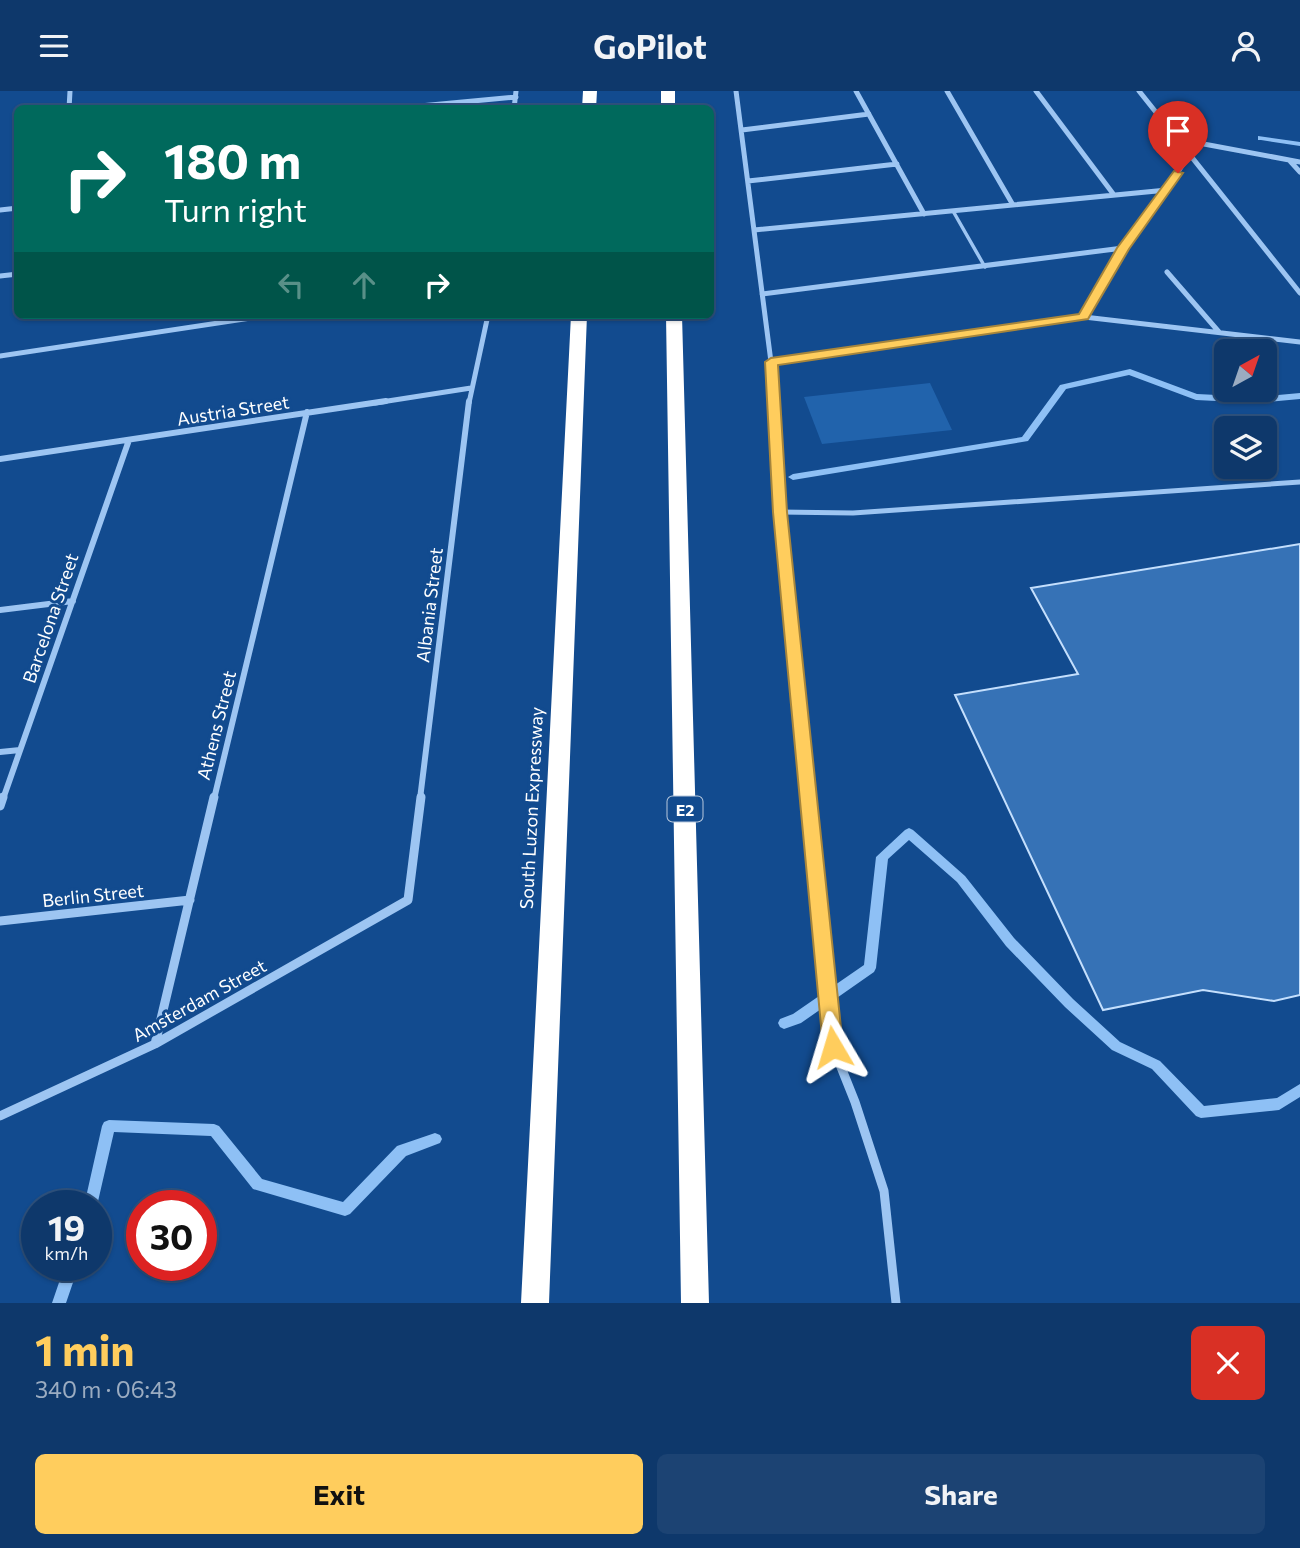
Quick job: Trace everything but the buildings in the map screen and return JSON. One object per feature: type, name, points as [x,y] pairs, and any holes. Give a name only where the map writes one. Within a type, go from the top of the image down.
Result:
[{"type":"highway","name":"South Luzon Expressway","points":[[535,1303],[579,319]]},
{"type":"highway","name":"E2","points":[[674,319],[695,1303]]},
{"type":"street","points":[[736,91],[771,362],[780,512],[833,1047],[855,1102],[884,1191],[896,1303]]},
{"type":"street","points":[[856,91],[924,214]]},
{"type":"street","points":[[947,91],[1013,205]]},
{"type":"street","points":[[1036,91],[1114,195]]},
{"type":"street","points":[[1139,91],[1300,292]]},
{"type":"street","points":[[422,105],[516,94]]},
{"type":"street","points":[[742,131],[869,114]]},
{"type":"street","points":[[1176,139],[1300,162]]},
{"type":"street","points":[[1084,317],[1123,248],[1189,156]]},
{"type":"street","points":[[1290,161],[1300,172]]},
{"type":"street","points":[[748,181],[897,164]]},
{"type":"street","points":[[754,230],[1167,190]]},
{"type":"street","points":[[762,294],[1123,248]]},
{"type":"street","points":[[1167,272],[1219,332]]},
{"type":"street","points":[[771,362],[1084,317],[1300,342]]},
{"type":"street","points":[[0,356],[245,319]]},
{"type":"street","name":"Albania Street","points":[[408,899],[471,388],[487,319]]},
{"type":"street","name":"Austria Street","points":[[0,459],[471,388]]},
{"type":"street","name":"Athens Street","points":[[156,1044],[307,412]]},
{"type":"street","name":"Barcelona Street","points":[[0,806],[129,440]]},
{"type":"street","points":[[0,610],[73,601]]},
{"type":"street","points":[[0,752],[20,750]]},
{"type":"street","name":"Amsterdam Street","points":[[0,1116],[156,1044],[408,899]]},
{"type":"street","name":"Berlin Street","points":[[0,921],[190,900]]},
{"type":"lane","points":[[953,211],[985,267]]},
{"type":"lane","points":[[780,512],[853,513],[1300,482]]},
{"type":"shaded area","points":[[930,383],[952,430],[822,444],[804,397]]},
{"type":"waterway","points":[[1261,138],[1300,144]]},
{"type":"waterway","points":[[793,477],[1025,439],[1063,387],[1130,372],[1196,397],[1257,400],[1300,396]]},
{"type":"waterway","points":[[784,1023],[797,1019],[870,968],[882,857],[909,833],[961,879],[1010,942],[1069,1003],[1116,1046],[1156,1065],[1201,1112],[1279,1104],[1300,1090]]},
{"type":"waterway","points":[[95,1190],[109,1126],[214,1130],[258,1184],[345,1209],[402,1151],[435,1139]]},
{"type":"waterway","points":[[59,1303],[67,1281]]},
{"type":"route","points":[[833,1047],[780,512],[771,362],[1084,317],[1123,248],[1178,173]]}]
